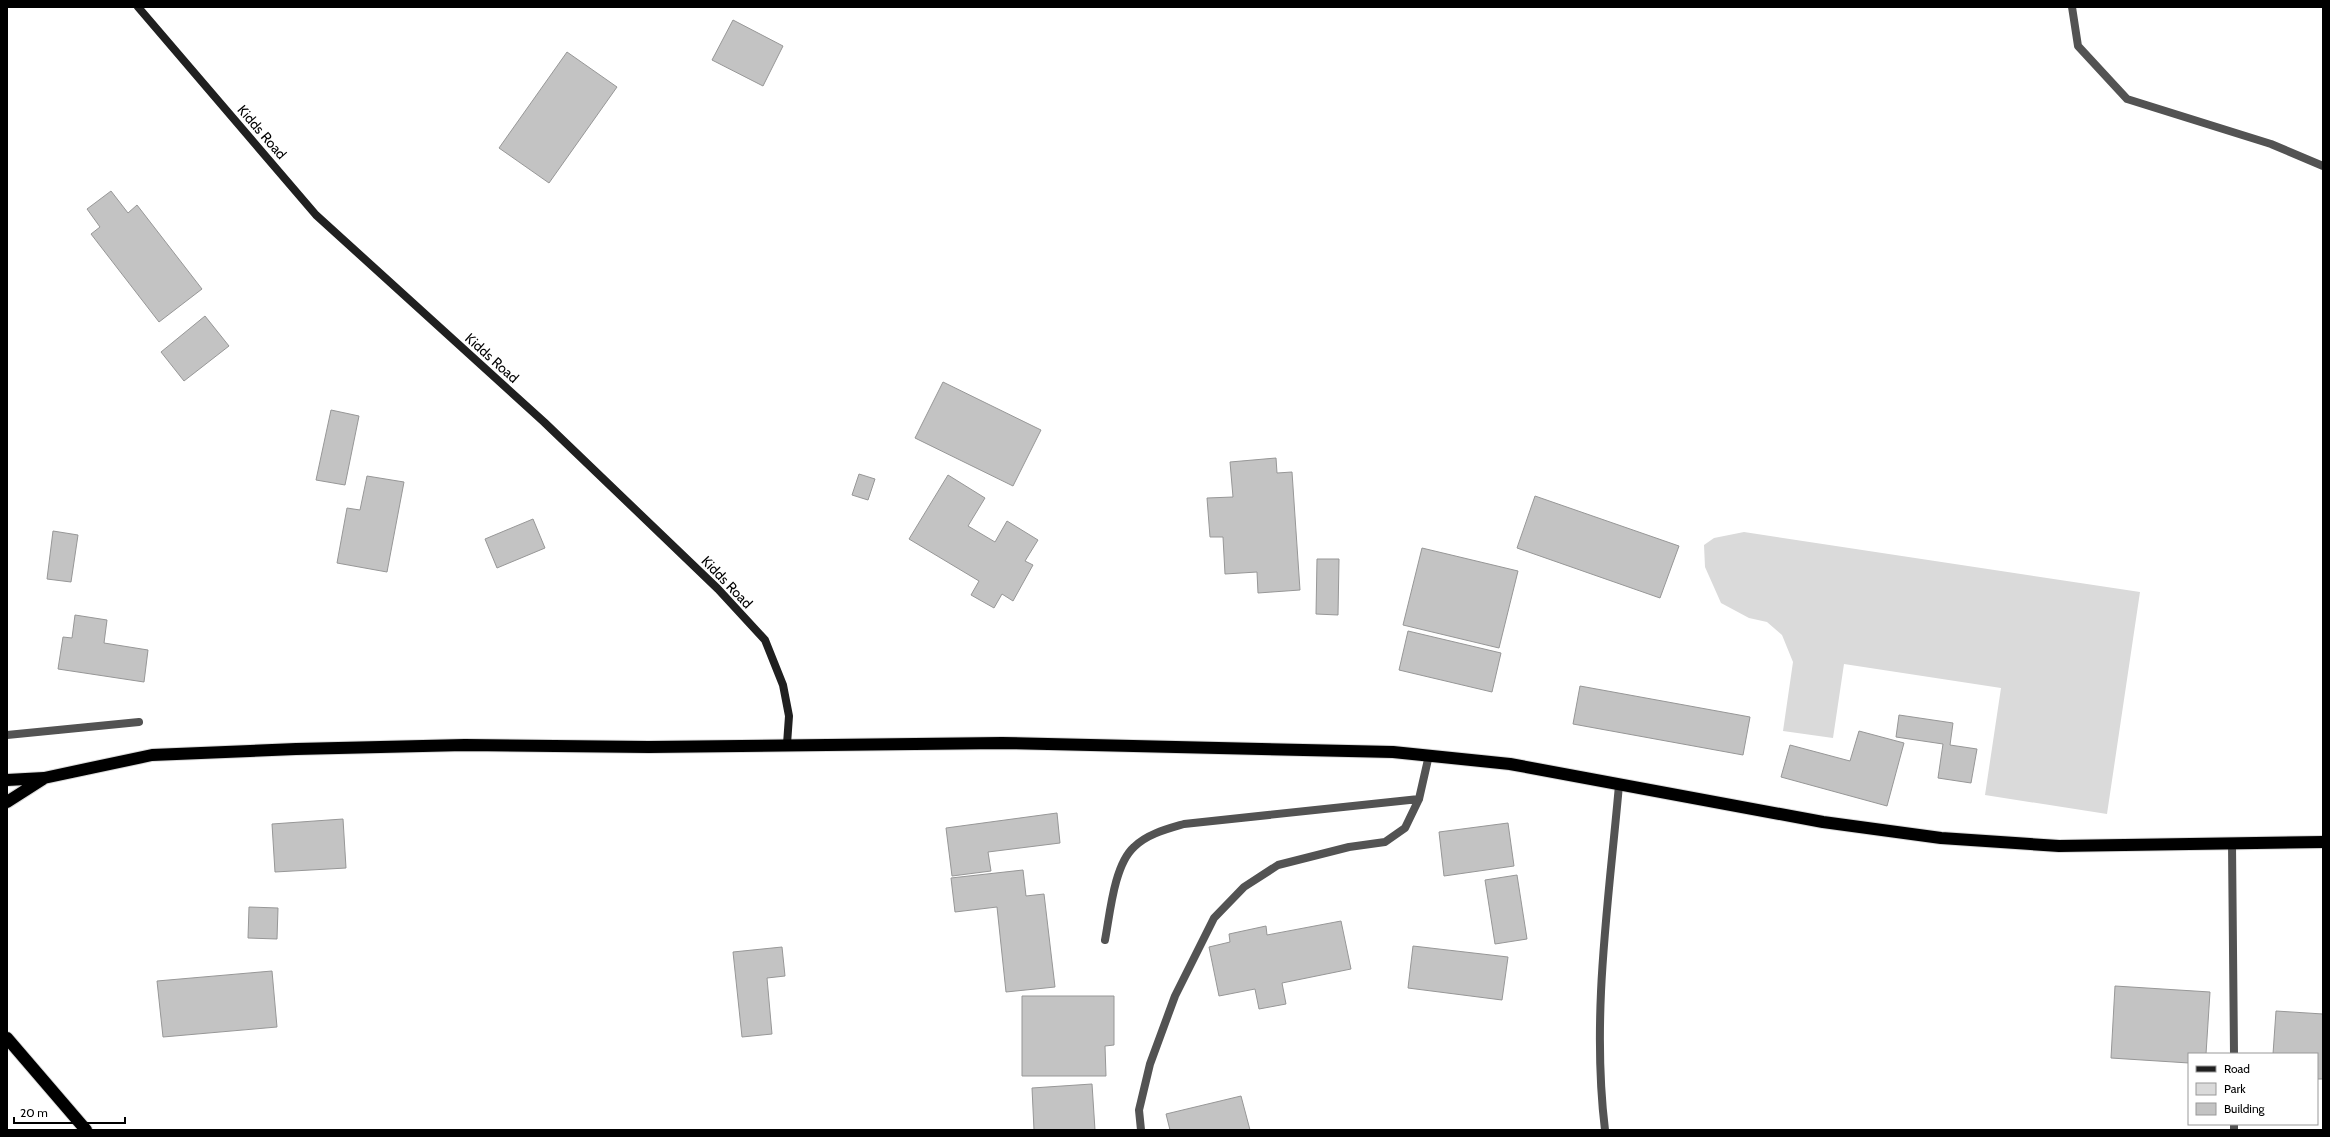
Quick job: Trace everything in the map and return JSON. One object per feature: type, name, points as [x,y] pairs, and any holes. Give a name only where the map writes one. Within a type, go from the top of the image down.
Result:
[{"type":"highway","points":[[7,780],[44,778],[152,755],[296,748],[465,745],[649,747],[788,744],[1002,743],[1393,752],[1510,764],[1823,822],[1941,838],[2059,846],[2323,842]]},
{"type":"highway","points":[[7,802],[44,778]]},
{"type":"highway","points":[[7,1038],[86,1130]]},
{"type":"street","name":"Kidds Road","points":[[138,7],[316,215],[544,422],[718,589],[765,640],[783,685],[789,716],[788,744]]},
{"type":"lane","points":[[2072,7],[2078,46],[2127,99],[2271,144],[2323,166]]},
{"type":"lane","points":[[7,735],[139,722]]},
{"type":"lane","points":[[1141,1130],[1139,1110],[1150,1064],[1175,996],[1214,918],[1244,887],[1278,865],[1349,847],[1385,842],[1405,828],[1419,799],[1429,755]]},
{"type":"lane","points":[[1605,1130],[1599,1073],[1602,976],[1619,785]]},
{"type":"lane","points":[[1105,940],[1119,872],[1133,847],[1157,833],[1184,824],[1419,799]]},
{"type":"lane","points":[[2232,844],[2234,1053]]},
{"type":"green space","points":[[1744,532],[2140,592],[2107,814],[1985,795],[2001,688],[1844,664],[1833,738],[1783,731],[1793,662],[1782,635],[1767,622],[1749,618],[1721,603],[1705,567],[1704,545],[1714,538]]},
{"type":"building","points":[[733,20],[783,46],[763,86],[712,60]]},
{"type":"building","points":[[567,52],[617,87],[549,183],[499,148]]},
{"type":"building","points":[[111,191],[128,213],[137,205],[202,289],[159,322],[91,234],[100,227],[87,209]]},
{"type":"building","points":[[205,316],[229,346],[184,381],[161,352]]},
{"type":"building","points":[[943,382],[1041,430],[1013,486],[915,438]]},
{"type":"building","points":[[331,410],[359,416],[345,485],[316,480]]},
{"type":"building","points":[[1276,458],[1277,473],[1292,472],[1300,590],[1258,593],[1257,572],[1225,574],[1223,537],[1210,537],[1207,498],[1233,497],[1230,462]]},
{"type":"building","points":[[859,474],[875,479],[868,500],[852,495]]},
{"type":"building","points":[[948,475],[985,498],[968,526],[995,542],[1007,521],[1038,540],[1025,561],[1033,565],[1013,601],[1002,594],[994,608],[971,595],[979,581],[909,539]]},
{"type":"building","points":[[367,476],[404,482],[387,572],[337,563],[347,508],[360,510]]},
{"type":"building","points":[[1535,496],[1679,546],[1660,598],[1517,548]]},
{"type":"building","points":[[533,519],[545,548],[497,568],[485,539]]},
{"type":"building","points":[[53,531],[78,535],[71,582],[47,579]]},
{"type":"building","points":[[1422,548],[1518,571],[1499,648],[1403,625]]},
{"type":"building","points":[[1317,559],[1339,559],[1338,615],[1316,614]]},
{"type":"building","points":[[75,615],[107,620],[104,643],[148,650],[144,682],[58,669],[63,637],[72,638]]},
{"type":"building","points":[[1408,631],[1501,653],[1492,692],[1399,670]]},
{"type":"building","points":[[1580,686],[1750,717],[1743,755],[1573,724]]},
{"type":"building","points":[[1899,715],[1953,723],[1950,745],[1977,749],[1971,783],[1938,778],[1943,744],[1896,737]]},
{"type":"building","points":[[1859,731],[1904,743],[1887,806],[1781,777],[1790,745],[1850,761]]},
{"type":"building","points":[[1057,813],[1060,843],[988,852],[991,871],[952,876],[946,828]]},
{"type":"building","points":[[343,819],[346,868],[275,872],[272,824]]},
{"type":"building","points":[[1508,823],[1514,866],[1444,876],[1439,832]]},
{"type":"building","points":[[1023,870],[1026,896],[1044,894],[1055,987],[1006,992],[997,907],[955,912],[951,878]]},
{"type":"building","points":[[1517,875],[1527,939],[1495,944],[1485,880]]},
{"type":"building","points":[[249,907],[278,908],[277,939],[248,938]]},
{"type":"building","points":[[1341,921],[1351,969],[1282,983],[1286,1004],[1259,1009],[1255,989],[1219,996],[1209,947],[1230,942],[1229,934],[1266,926],[1267,935]]},
{"type":"building","points":[[1413,946],[1508,957],[1502,1000],[1408,988]]},
{"type":"building","points":[[782,947],[785,976],[767,978],[772,1034],[742,1037],[733,952]]},
{"type":"building","points":[[272,971],[277,1027],[163,1037],[157,981]]},
{"type":"building","points":[[2115,986],[2210,992],[2206,1053],[2188,1053],[2188,1063],[2111,1058]]},
{"type":"building","points":[[1022,996],[1114,996],[1114,1045],[1105,1046],[1106,1076],[1022,1076]]},
{"type":"building","points":[[2276,1011],[2323,1014],[2323,1079],[2318,1079],[2318,1053],[2273,1053]]},
{"type":"building","points":[[1092,1084],[1095,1130],[1034,1130],[1032,1088]]},
{"type":"building","points":[[1241,1096],[1250,1130],[1170,1130],[1166,1114]]}]
